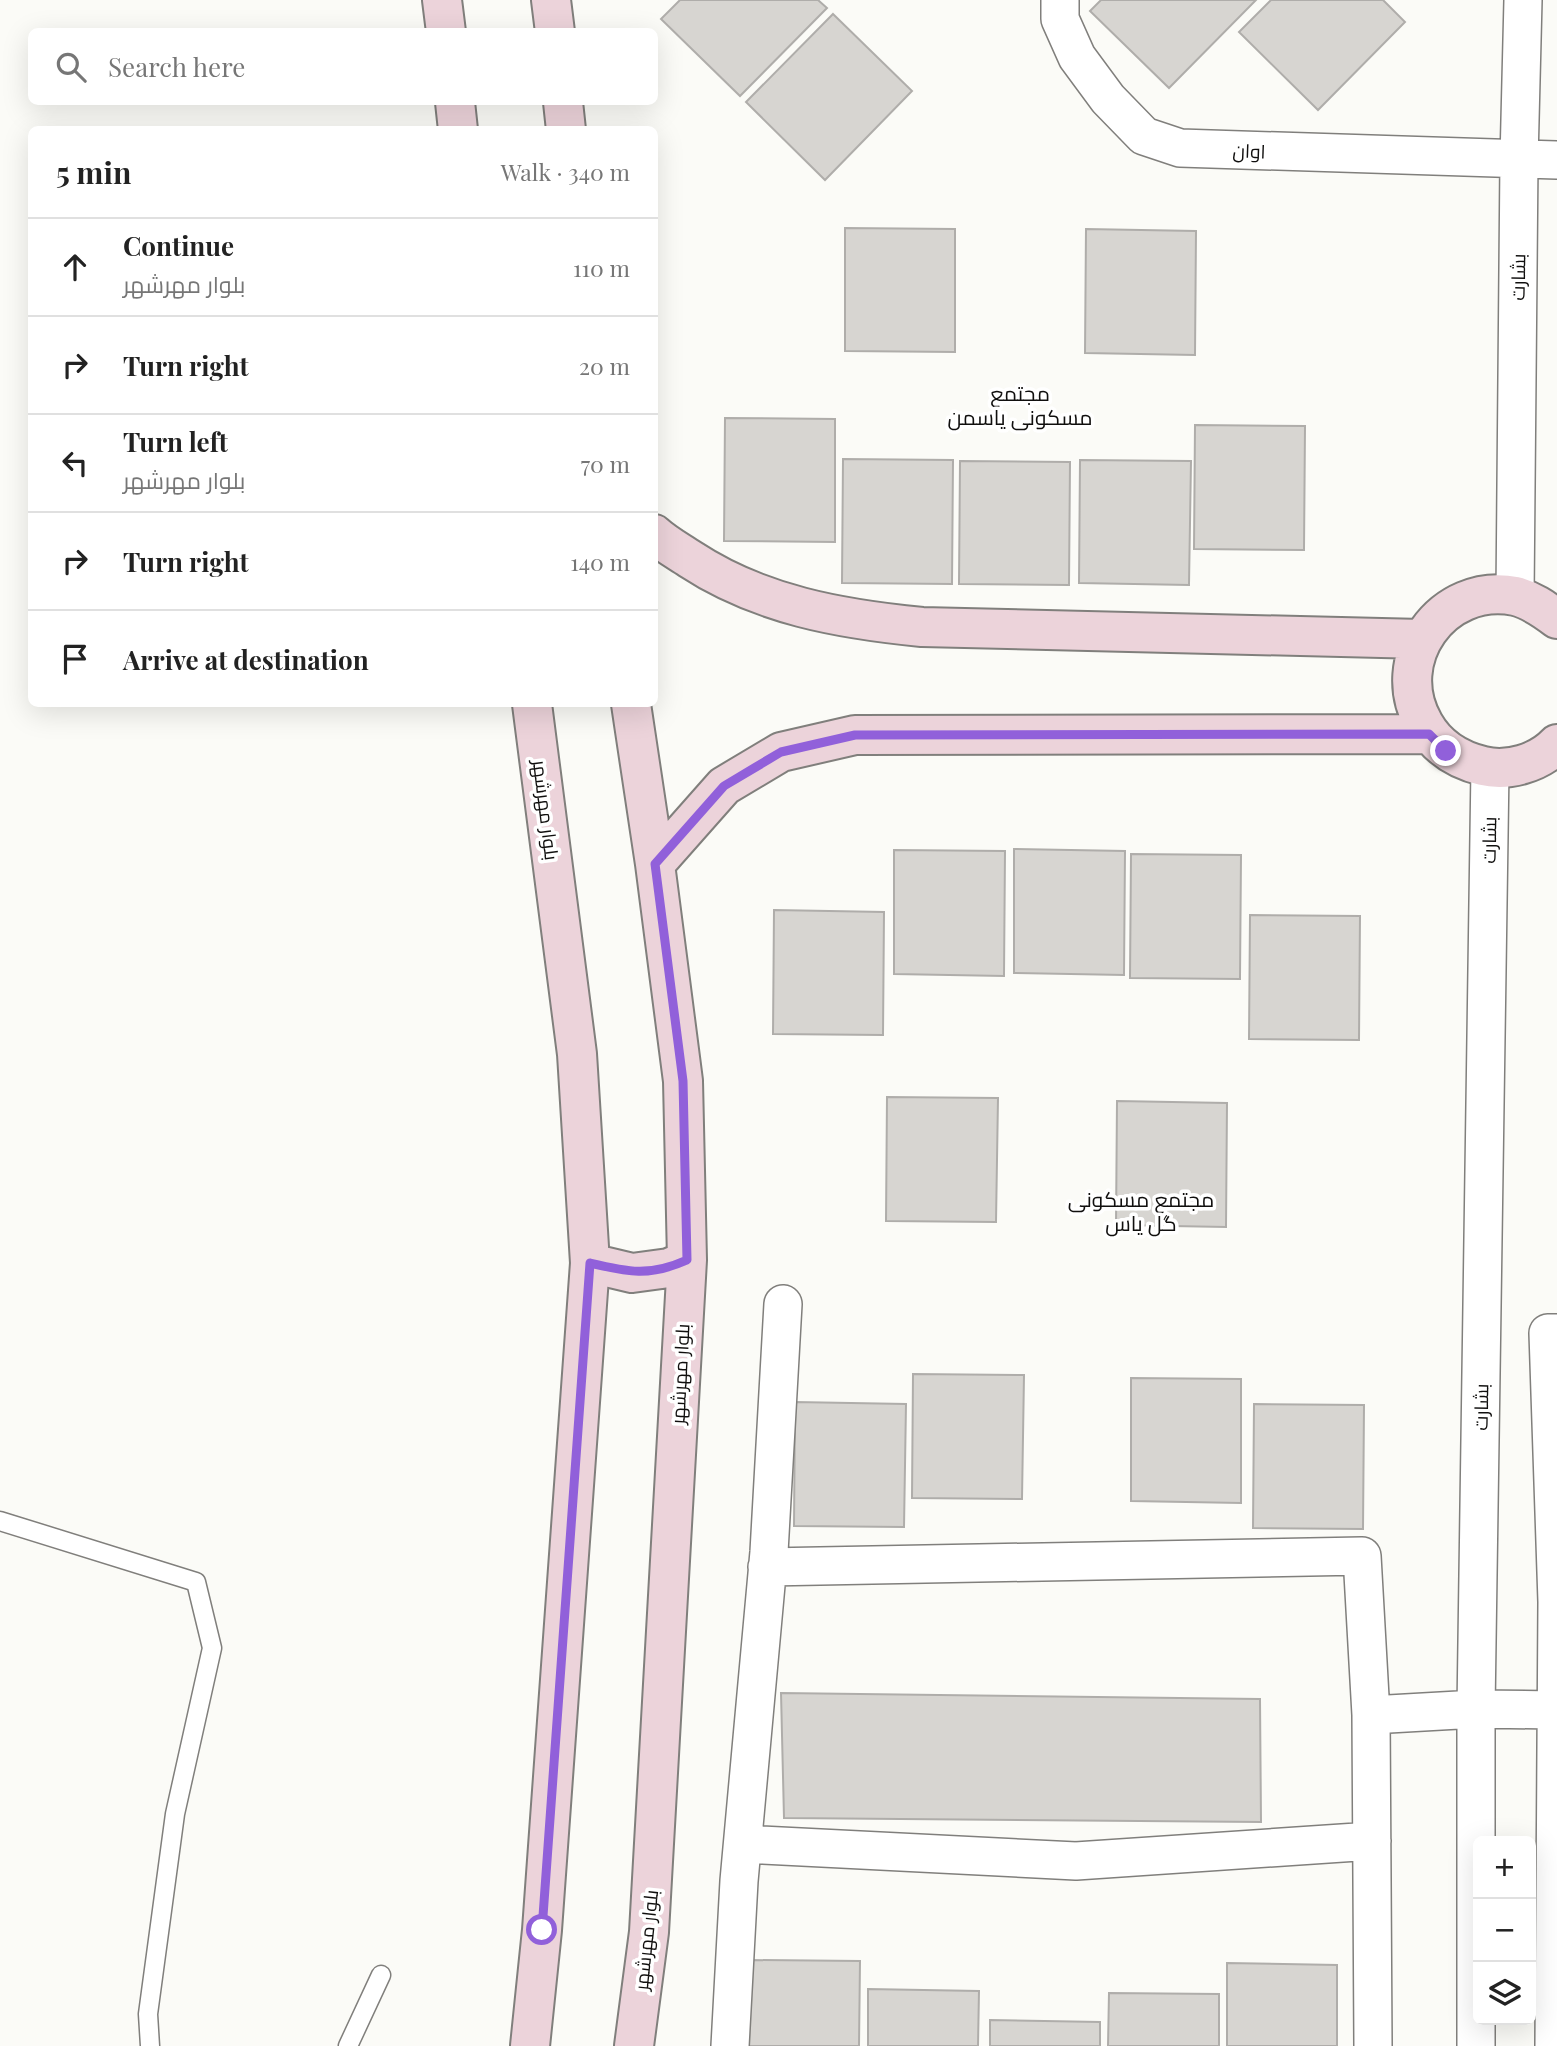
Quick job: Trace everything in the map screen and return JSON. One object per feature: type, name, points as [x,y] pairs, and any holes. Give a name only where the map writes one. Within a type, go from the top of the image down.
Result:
[{"type":"main road","points":[[442,0],[446,28]]},
{"type":"main road","points":[[551,0],[554,28]]},
{"type":"main road","points":[[455,105],[458,126]]},
{"type":"main road","points":[[563,105],[566,126]]},
{"type":"main road","points":[[658,538],[714,574],[790,605],[861,621],[922,627],[1422,639]]},
{"type":"main road","points":[[1557,619],[1540,606],[1515,597],[1488,595],[1462,602],[1439,617],[1422,639],[1413,662],[1411,688],[1417,712],[1429,734],[1446,751],[1467,762],[1490,768],[1512,767],[1533,761],[1557,744]]},
{"type":"main road","name":"بلوار مهرشهر","points":[[530,2046],[542,1930],[590,1263],[577,1054],[532,707]]},
{"type":"main road","name":"بلوار مهرشهر","points":[[631,707],[683,1081],[687,1260],[649,1932],[634,2046]]},
{"type":"main road","points":[[655,864],[724,786],[781,752],[855,735],[1429,734]]},
{"type":"main road","points":[[590,1263],[632,1272],[669,1268],[687,1260]]},
{"type":"street","name":"اوان","points":[[1060,0],[1060,19],[1077,57],[1108,99],[1144,136],[1180,148],[1557,160]]},
{"type":"street","name":"بشارت","points":[[1515,597],[1523,0]]},
{"type":"street","name":"بشارت","points":[[1476,2046],[1476,1709],[1490,768]]},
{"type":"street","points":[[730,2046],[743,1844],[767,1567],[783,1304]]},
{"type":"street","points":[[1554,2046],[1557,1602],[1548,1334],[1557,1334]]},
{"type":"street","points":[[767,1567],[1362,1556],[1371,1716],[1373,2046]]},
{"type":"street","points":[[1371,1716],[1476,1709],[1556,1710]]},
{"type":"street","points":[[743,1844],[1076,1861],[1372,1841]]},
{"type":"lane","points":[[0,1521],[196,1582],[212,1648],[175,1814],[148,2014],[150,2046]]},
{"type":"lane","points":[[348,2046],[381,1975]]},
{"type":"building","points":[[680,0],[818,0],[827,8],[740,96],[661,19]]},
{"type":"building","points":[[1101,0],[1256,0],[1169,88],[1090,11]]},
{"type":"building","points":[[1271,0],[1383,0],[1405,22],[1318,110],[1239,32]]},
{"type":"building","points":[[833,14],[912,91],[825,180],[746,102]]},
{"type":"building","points":[[845,228],[955,229],[955,352],[845,351]]},
{"type":"building","points":[[1086,229],[1196,231],[1195,355],[1085,353]]},
{"type":"building","points":[[725,418],[835,419],[835,542],[724,541]]},
{"type":"building","points":[[1195,425],[1305,426],[1304,550],[1194,549]]},
{"type":"building","points":[[843,459],[953,460],[952,584],[842,583]]},
{"type":"building","points":[[1080,460],[1191,461],[1189,585],[1079,583]]},
{"type":"building","points":[[960,461],[1070,462],[1069,585],[959,584]]},
{"type":"building","points":[[1014,849],[1125,851],[1124,975],[1014,973]]},
{"type":"building","points":[[894,850],[1005,851],[1004,976],[894,974]]},
{"type":"building","points":[[1131,854],[1241,855],[1240,979],[1130,978]]},
{"type":"building","points":[[774,910],[884,912],[883,1035],[773,1034]]},
{"type":"building","points":[[1250,915],[1360,916],[1359,1040],[1249,1039]]},
{"type":"building","points":[[887,1097],[998,1098],[996,1222],[886,1221]]},
{"type":"building","points":[[1117,1101],[1227,1103],[1226,1227],[1116,1225]]},
{"type":"building","points":[[913,1374],[1024,1375],[1022,1499],[912,1498]]},
{"type":"building","points":[[1131,1378],[1241,1379],[1241,1503],[1131,1501]]},
{"type":"building","points":[[795,1402],[906,1404],[904,1527],[794,1526]]},
{"type":"building","points":[[1254,1404],[1364,1405],[1363,1529],[1253,1528]]},
{"type":"building","points":[[781,1693],[1260,1699],[1261,1822],[784,1818]]},
{"type":"building","points":[[750,1960],[860,1961],[859,2046],[749,2046]]},
{"type":"building","points":[[1227,1963],[1337,1965],[1337,2046],[1227,2046]]},
{"type":"building","points":[[868,1989],[979,1991],[978,2046],[868,2046]]},
{"type":"building","points":[[1109,1993],[1219,1994],[1219,2046],[1108,2046]]},
{"type":"building","points":[[990,2020],[1100,2022],[1100,2046],[990,2046]]},
{"type":"district","name":"مجتمع مسکونی یاسمن","points":[[1020,406]]},
{"type":"district","name":"مجتمع مسکونی گل یاس","points":[[1141,1212]]},
{"type":"route","points":[[542,1930],[590,1263],[632,1272],[669,1268],[687,1260],[683,1081],[655,864],[724,786],[781,752],[855,735],[1429,734],[1446,751]]}]
